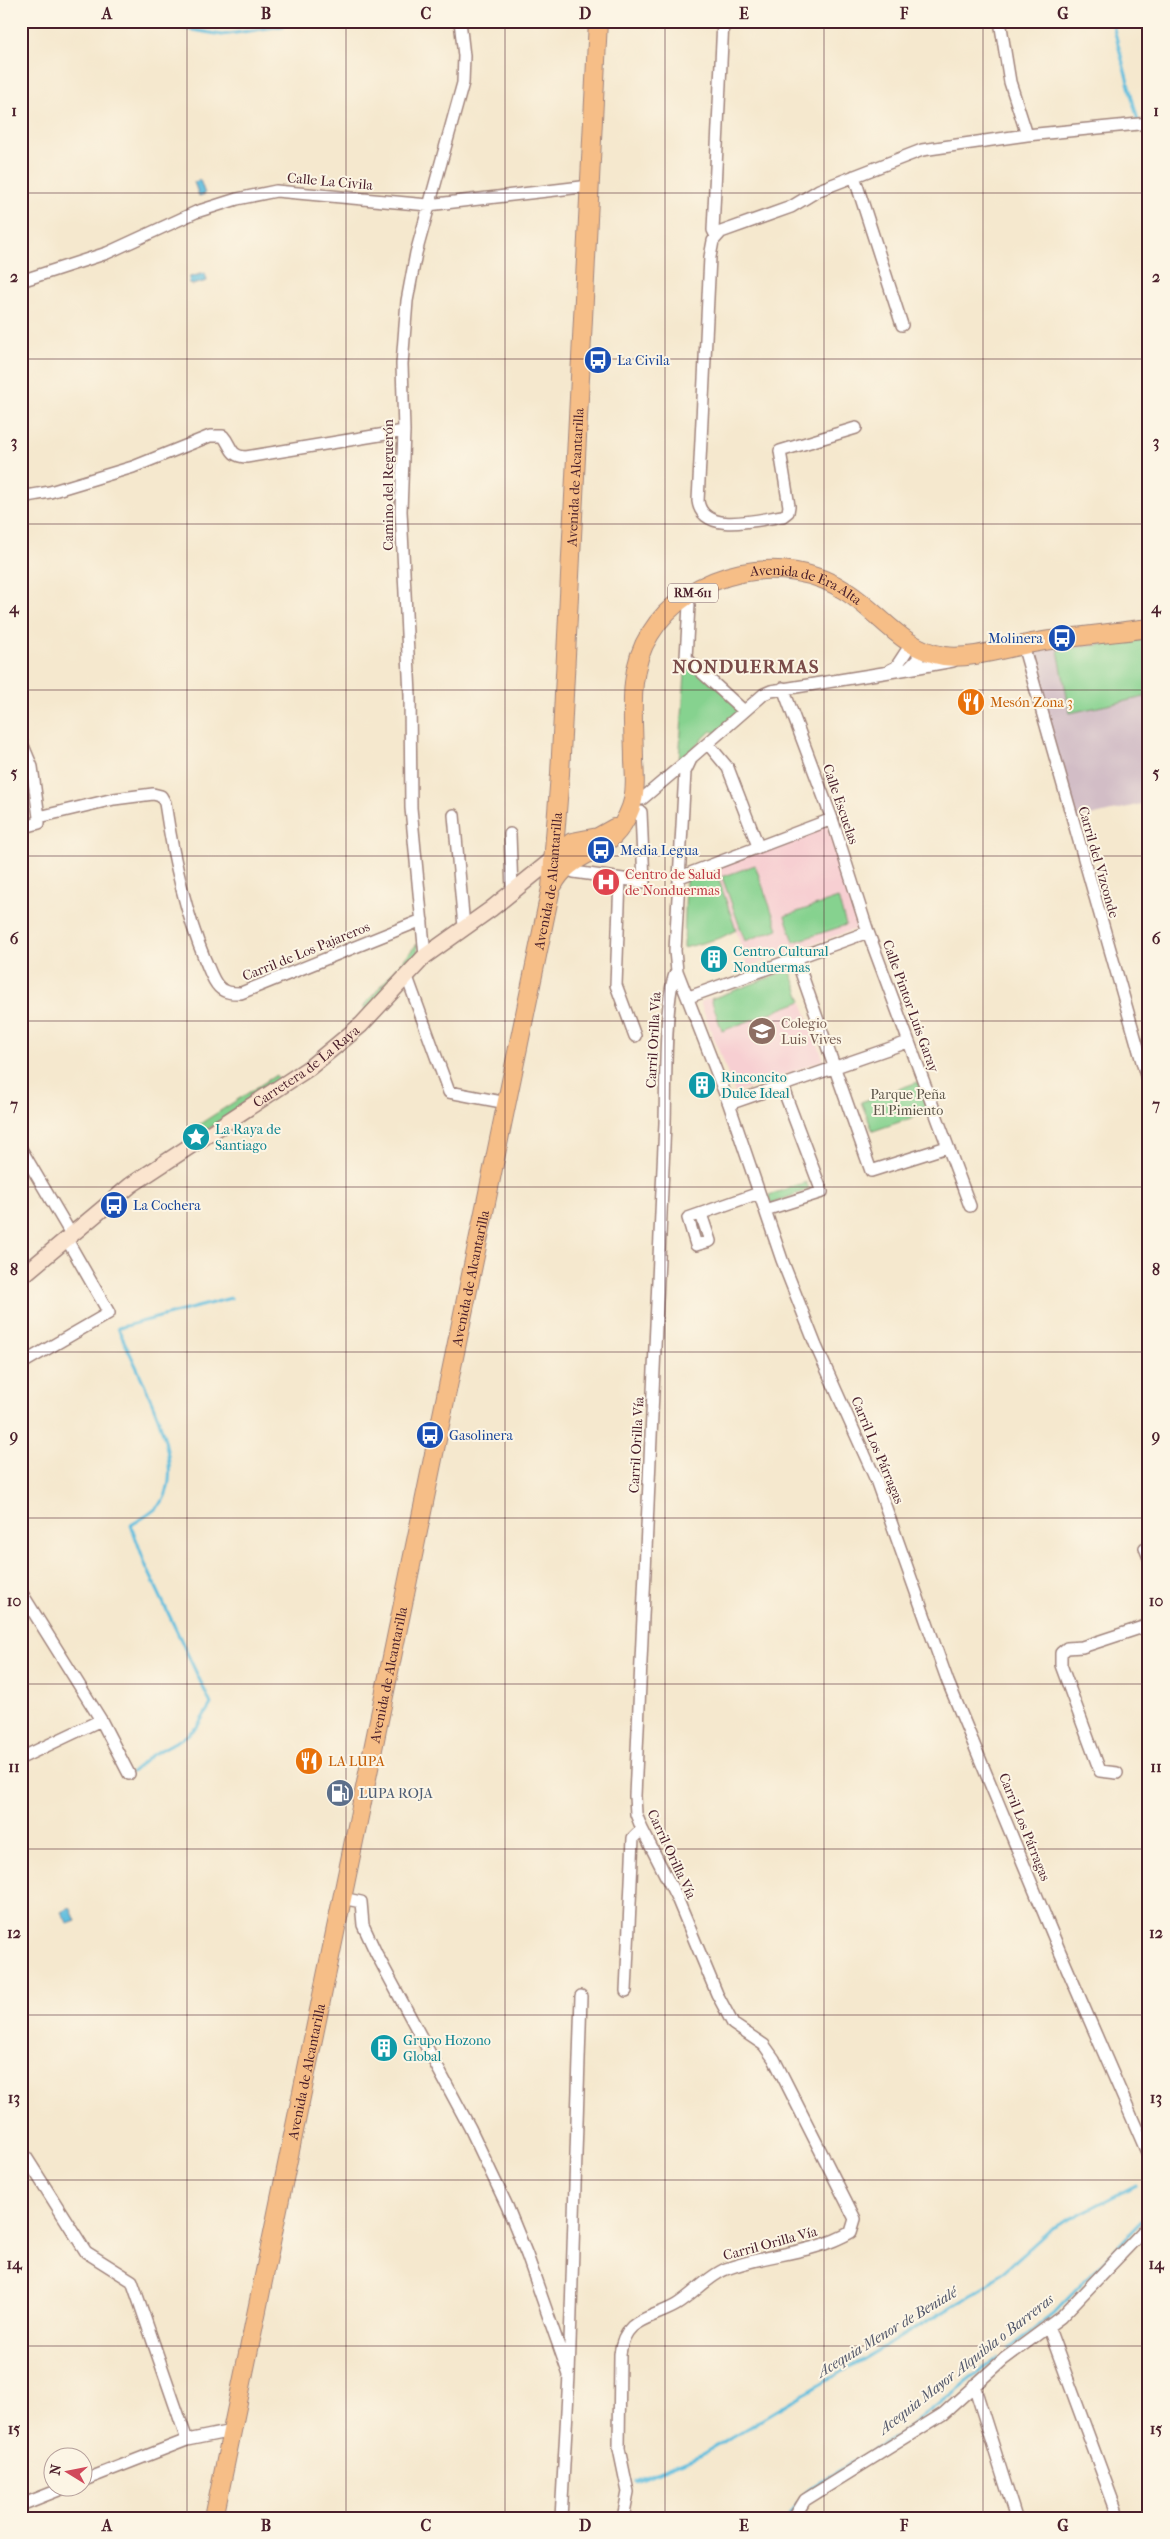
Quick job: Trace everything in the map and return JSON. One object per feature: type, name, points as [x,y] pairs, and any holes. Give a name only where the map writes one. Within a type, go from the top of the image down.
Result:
[{"type":"main road","name":"Avenida de Alcantarilla","points":[[214,2518],[551,888],[566,862],[558,814],[598,21]]},
{"type":"main road","name":"Avenida de Era Alta","points":[[566,862],[610,841],[634,813],[634,689],[640,656],[646,640],[658,622],[674,606],[704,585],[730,575],[756,570],[777,571],[814,577],[849,593],[892,631],[915,646],[944,656],[964,655],[1149,628]]},
{"type":"main road","points":[[558,814],[566,832],[577,839],[604,835],[634,813]]},
{"type":"main road","points":[[566,862],[577,839]]},
{"type":"main road","name":"Carretera de La Raya","points":[[21,1277],[131,1185],[309,1068],[361,1025],[425,956],[491,909],[512,891],[566,862]]},
{"type":"street","name":"Camino del Reguerón","points":[[425,956],[411,808],[410,695],[401,511],[404,431],[402,364],[407,300],[428,205],[463,83],[464,56],[460,21]]},
{"type":"street","points":[[716,236],[713,230],[724,21]]},
{"type":"street","points":[[1000,21],[1010,82],[1027,135]]},
{"type":"street","points":[[856,428],[780,451],[789,506],[788,512],[783,516],[721,523],[712,522],[700,511],[698,501],[710,257],[711,245],[716,236],[732,227],[791,207],[820,190],[922,150],[1027,135],[1142,123]]},
{"type":"street","points":[[854,176],[902,324]]},
{"type":"street","name":"Calle La Civila","points":[[21,281],[107,254],[196,212],[238,199],[276,191],[428,205],[590,186]]},
{"type":"street","points":[[21,497],[50,492],[124,470],[210,436],[223,436],[231,452],[235,455],[246,457],[404,431]]},
{"type":"street","points":[[689,605],[686,658],[744,711]]},
{"type":"street","name":"Carril del Vizconde","points":[[1023,645],[1149,1086]]},
{"type":"street","points":[[908,669],[918,659],[915,646]]},
{"type":"street","points":[[890,670],[915,646]]},
{"type":"street","points":[[642,799],[764,694],[783,688],[949,662],[964,655]]},
{"type":"street","name":"Calle Escuelas","points":[[783,688],[832,819],[868,932]]},
{"type":"street","points":[[21,741],[32,766],[40,817]]},
{"type":"street","points":[[708,744],[728,768],[758,846]]},
{"type":"street","name":"Carril Los Párragas","points":[[692,757],[685,772],[675,951],[677,970],[729,1104],[764,1210],[816,1346],[876,1480],[948,1682],[1060,1952],[1149,2157]]},
{"type":"street","name":"Carril de Los Pajareros","points":[[21,828],[39,823],[40,817],[114,799],[153,794],[161,796],[164,803],[176,870],[199,944],[214,979],[219,987],[229,993],[240,993],[422,920]]},
{"type":"street","points":[[577,839],[584,848],[566,862],[574,872],[644,882],[634,813]]},
{"type":"street","points":[[454,815],[464,927]]},
{"type":"street","points":[[680,877],[832,819]]},
{"type":"street","points":[[510,834],[512,891]]},
{"type":"street","points":[[620,880],[616,985],[634,1036]]},
{"type":"street","points":[[688,997],[868,932]]},
{"type":"street","name":"Calle Pintor Luis Garay","points":[[868,932],[970,1206]]},
{"type":"street","points":[[796,958],[871,1171],[947,1147]]},
{"type":"street","name":"Carril Orilla Vía","points":[[623,2518],[628,2492],[619,2448],[620,2354],[622,2341],[630,2328],[638,2322],[676,2305],[724,2269],[779,2254],[808,2251],[851,2232],[855,2219],[774,2059],[764,2045],[733,2024],[717,1994],[677,1898],[642,1830],[636,1814],[634,1796],[661,1242],[668,1035],[671,985],[677,970]]},
{"type":"street","points":[[406,977],[449,1092],[507,1103]]},
{"type":"street","points":[[729,1104],[908,1042]]},
{"type":"street","points":[[764,1210],[822,1192],[782,1086]]},
{"type":"street","points":[[21,1149],[109,1313],[21,1364]]},
{"type":"street","points":[[700,1214],[759,1193]]},
{"type":"street","points":[[21,1592],[101,1720],[129,1774]]},
{"type":"street","points":[[1117,1773],[1108,1774],[1100,1771],[1061,1665],[1061,1653],[1067,1648],[1082,1646],[1149,1625]]},
{"type":"street","points":[[21,1758],[101,1720]]},
{"type":"street","points":[[626,1991],[633,1838],[642,1830]]},
{"type":"street","points":[[342,1898],[361,1902],[363,1925],[376,1953],[470,2128],[524,2246],[568,2376]]},
{"type":"street","points":[[562,2514],[581,1996]]},
{"type":"street","points":[[21,2148],[86,2252],[132,2281],[187,2440]]},
{"type":"street","points":[[794,2518],[805,2500],[943,2414],[1004,2359],[1067,2310],[1149,2225]]},
{"type":"street","points":[[1048,2326],[1119,2518]]},
{"type":"street","points":[[974,2385],[1016,2518]]},
{"type":"street","points":[[92,2477],[187,2440],[232,2431]]},
{"type":"street","points":[[21,2505],[44,2496]]},
{"type":"shaded area","points":[[1149,628],[1149,802],[1074,820],[1026,645]]},
{"type":"shaded area","points":[[828,824],[859,928],[748,967],[715,868]]},
{"type":"shaded area","name":"Colegio Luis Vives","points":[[790,970],[824,1060],[735,1093],[700,1002]]},
{"type":"green space","points":[[1144,639],[1149,675],[1149,696],[1070,713],[1058,650]]},
{"type":"green space","points":[[686,658],[744,711],[719,734],[711,731],[679,761]]},
{"type":"green space","points":[[755,865],[778,929],[745,941],[722,877]]},
{"type":"green space","points":[[715,868],[736,930],[720,938],[684,948],[686,878]]},
{"type":"green space","points":[[838,898],[846,925],[794,942],[785,916]]},
{"type":"green space","points":[[417,944],[418,954],[368,1013],[363,1007]]},
{"type":"green space","points":[[790,970],[802,1001],[722,1031],[711,999]]},
{"type":"green space","points":[[276,1075],[280,1082],[196,1137],[192,1129]]},
{"type":"green space","name":"Parque Peña El Pimiento","points":[[918,1082],[929,1112],[873,1131],[861,1102]]},
{"type":"green space","points":[[806,1182],[809,1189],[771,1204],[769,1195]]},
{"type":"water","points":[[200,180],[205,194],[199,196],[194,182]]},
{"type":"water","points":[[205,273],[207,281],[192,285],[189,282],[190,277]]},
{"type":"water","points":[[70,1907],[76,1921],[68,1924],[61,1912]]},
{"type":"waterway","points":[[141,21],[222,35],[283,26],[292,21]]},
{"type":"waterway","points":[[1112,21],[1138,121]]},
{"type":"waterway","points":[[132,1772],[150,1756],[186,1736],[197,1727],[211,1704],[146,1566],[131,1525],[152,1512],[162,1502],[169,1484],[169,1463],[165,1439],[157,1415],[118,1328],[231,1298]]},
{"type":"waterway","name":"Acequia Menor de Benialé","points":[[636,2481],[703,2454],[987,2286],[1052,2228],[1136,2185]]},
{"type":"waterway","name":"Acequia Mayor Alquibla o Barreras","points":[[1009,2349],[1053,2314],[1149,2214]]},
{"type":"waterway","name":"Acequia Mayor Alquibla o Barreras","points":[[804,2495],[810,2488],[899,2435],[998,2357]]},
{"type":"waterway","name":"Acequia Mayor Alquibla o Barreras","points":[[787,2518],[797,2504]]},
{"type":"place","name":"La Civila","points":[[598,360]]},
{"type":"place","name":"Molinera","points":[[1062,638]]},
{"type":"place","name":"Mesón Zona 3","points":[[971,702]]},
{"type":"place","name":"Media Legua","points":[[601,850]]},
{"type":"place","name":"Centro de Salud de Nonduermas","points":[[606,882]]},
{"type":"place","name":"Centro Cultural Nonduermas","points":[[714,959]]},
{"type":"place","name":"Colegio Luis Vives","points":[[762,1031]]},
{"type":"place","name":"Rinconcito Dulce Ideal","points":[[702,1085]]},
{"type":"place","name":"La Raya de Santiago","points":[[196,1137]]},
{"type":"place","name":"La Cochera","points":[[114,1205]]},
{"type":"place","name":"Gasolinera","points":[[430,1435]]},
{"type":"place","name":"LA LUPA","points":[[309,1761]]},
{"type":"place","name":"LUPA ROJA","points":[[340,1793]]},
{"type":"place","name":"Grupo Hozono Global","points":[[384,2048]]},
{"type":"district","name":"NONDUERMAS","points":[[746,666]]}]
